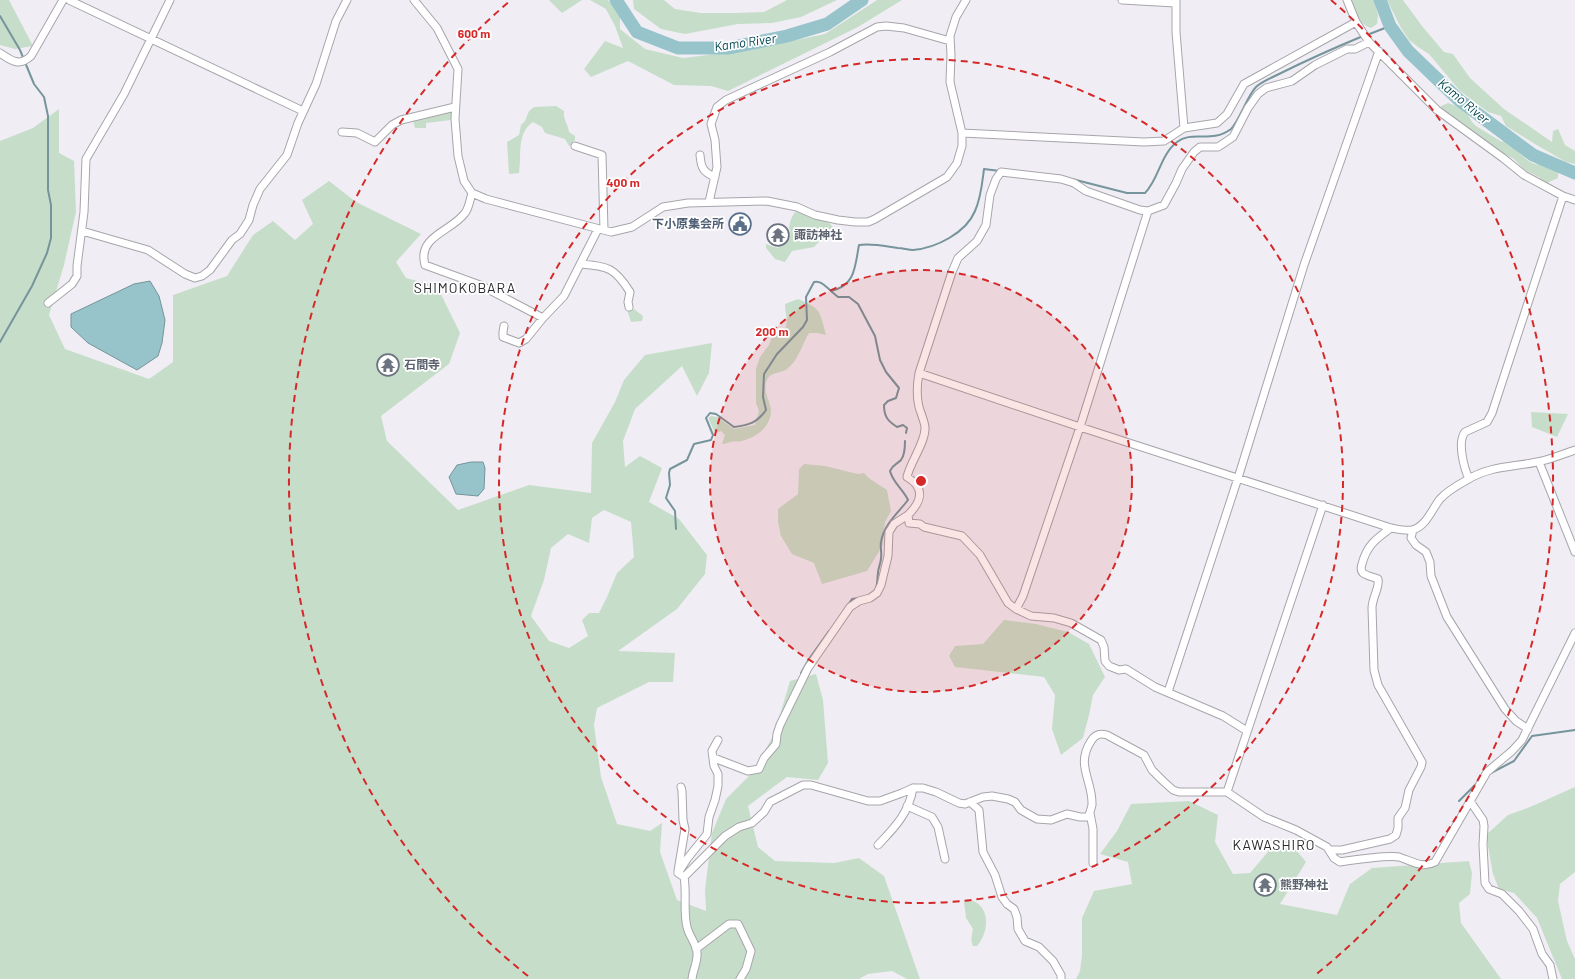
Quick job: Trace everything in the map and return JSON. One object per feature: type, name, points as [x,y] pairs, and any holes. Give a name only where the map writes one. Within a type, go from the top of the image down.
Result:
[{"type":"street","points":[[0,54],[20,62],[31,56],[63,0]]},
{"type":"street","points":[[69,0],[303,112]]},
{"type":"street","points":[[48,303],[72,284],[77,276],[78,253],[82,231],[86,159],[124,94],[170,0]]},
{"type":"street","points":[[82,231],[148,250],[185,274],[195,278],[202,276],[210,270],[232,240],[240,234],[249,220],[253,205],[260,189],[287,155],[303,112],[316,84],[336,21],[347,0]]},
{"type":"street","points":[[414,0],[437,28],[458,69],[455,108],[458,156],[464,181],[472,193],[486,199],[611,232],[632,227],[663,207],[688,203],[710,202],[767,201],[797,207],[815,215],[855,222],[868,222],[947,177],[957,163],[962,146],[962,134],[950,82],[950,36],[956,17],[966,0]]},
{"type":"street","points":[[1122,0],[1176,2],[1176,32],[1184,128]]},
{"type":"street","points":[[1347,0],[1356,22],[1367,40],[1379,50],[1437,110],[1524,175],[1563,196],[1575,200]]},
{"type":"street","points":[[962,134],[1144,142],[1164,141],[1184,128],[1217,123],[1227,114],[1244,84],[1356,22]]},
{"type":"street","points":[[710,202],[717,167],[715,140],[711,124],[717,107],[726,100],[830,52],[877,27],[886,26],[904,28],[950,41]]},
{"type":"street","points":[[714,758],[748,771],[759,769],[764,758],[776,744],[780,725],[808,668],[850,607],[859,600],[870,598],[877,593],[881,585],[888,556],[889,532],[894,524],[915,509],[920,494],[918,486],[907,477],[925,429],[919,406],[917,389],[919,373],[952,272],[958,258],[977,241],[986,225],[990,195],[996,179],[1001,172],[1060,179],[1074,183],[1086,191],[1122,205],[1148,211],[1164,205],[1182,169],[1194,152],[1200,148],[1218,147],[1234,137],[1248,108],[1258,94],[1266,88],[1292,81],[1315,65],[1347,49],[1355,49],[1367,40]]},
{"type":"street","points":[[1168,692],[1238,478],[1304,266],[1379,50]]},
{"type":"street","points":[[342,132],[356,133],[374,142],[392,125],[401,120],[455,108]]},
{"type":"street","points":[[504,326],[503,337],[519,343],[526,339],[564,296],[580,264],[601,230],[602,155],[575,146]]},
{"type":"street","points":[[700,155],[701,168],[704,172],[715,177]]},
{"type":"street","points":[[472,193],[466,212],[453,224],[429,241],[424,250],[423,257],[425,265],[480,285],[543,318]]},
{"type":"street","points":[[1469,479],[1464,468],[1461,443],[1463,435],[1465,432],[1487,422],[1492,413],[1563,196]]},
{"type":"street","points":[[1016,609],[1023,596],[1080,428],[1148,211]]},
{"type":"street","points":[[580,264],[601,266],[614,272],[630,292],[628,302],[629,307]]},
{"type":"street","points":[[919,373],[1080,428],[1391,528],[1413,530]]},
{"type":"street","points":[[1528,729],[1516,721],[1505,709],[1448,617],[1431,576],[1430,562],[1426,552],[1416,545],[1410,538],[1413,530],[1428,518],[1441,499],[1469,479],[1496,468],[1539,462],[1575,450]]},
{"type":"street","points":[[1539,462],[1575,552]]},
{"type":"street","points":[[1227,792],[1323,505]]},
{"type":"street","points":[[908,515],[909,524],[920,524],[924,527],[962,536],[980,555],[1008,602],[1016,609],[1031,616],[1054,618],[1071,623],[1101,640],[1104,647],[1105,661],[1109,666],[1119,670],[1126,669],[1156,687],[1223,716],[1247,731]]},
{"type":"street","points":[[1093,862],[1093,829],[1090,813],[1092,804],[1084,767],[1084,755],[1092,738],[1101,734],[1107,735],[1144,755],[1152,770],[1173,790],[1179,792],[1227,792],[1264,817],[1296,830],[1330,850],[1342,850],[1390,839],[1396,835],[1398,818],[1405,808],[1409,790],[1422,762],[1378,685],[1374,670],[1372,599],[1379,583],[1378,579],[1364,574],[1361,571],[1364,554],[1371,543],[1391,528]]},
{"type":"street","points":[[1330,850],[1334,858],[1340,862],[1398,857],[1415,864],[1431,864],[1435,862],[1487,772],[1512,751],[1522,740],[1575,633]]},
{"type":"street","points":[[692,979],[693,970],[697,961],[696,949],[686,926],[681,875],[686,859],[707,834],[709,817],[718,786],[718,774],[714,766],[712,751],[718,740]]},
{"type":"street","points":[[681,875],[725,836],[739,827],[752,822],[764,812],[770,802],[803,785],[811,785],[868,801],[880,801],[913,788],[923,788],[936,792],[959,803],[966,804],[978,798],[992,796],[1015,802],[1021,810],[1037,819],[1052,820],[1067,814],[1088,817],[1090,813]]},
{"type":"street","points":[[681,787],[684,829],[677,869],[681,875]]},
{"type":"street","points":[[878,845],[898,824],[911,800],[913,788]]},
{"type":"street","points":[[1470,801],[1483,820],[1485,883],[1489,889],[1502,894],[1533,929],[1542,954],[1550,965],[1553,979]]},
{"type":"street","points":[[970,802],[979,810],[983,852],[995,875],[1002,897],[1007,904],[1014,909],[1017,917],[1018,929],[1025,940],[1039,947],[1053,961],[1061,974],[1062,979]]},
{"type":"street","points":[[907,806],[932,817],[938,827],[945,859]]},
{"type":"street","points":[[696,949],[729,924],[738,924],[751,951],[746,969],[740,979]]},
{"type":"green space","points":[[0,0],[9,0],[33,46],[15,49],[0,45]]},
{"type":"green space","points":[[549,0],[582,0],[562,13]]},
{"type":"green space","points":[[590,0],[608,0],[620,16],[620,29],[645,49],[683,58],[749,50],[825,34],[877,0],[902,0],[858,27],[728,91],[711,86],[674,85],[628,61],[591,77],[584,69],[605,41],[623,48],[615,26],[606,9]]},
{"type":"green space","points":[[633,0],[664,0],[675,9],[701,13],[735,13],[764,12],[787,0],[837,0],[801,17],[772,23],[738,24],[685,34],[661,29],[634,9]]},
{"type":"green space","points":[[1350,0],[1374,0],[1378,15],[1377,24],[1371,28],[1364,24],[1356,13]]},
{"type":"green space","points":[[1387,0],[1403,0],[1444,52],[1453,54],[1470,78],[1504,109],[1552,142],[1553,131],[1558,129],[1565,145],[1575,151],[1575,164],[1566,162],[1506,126],[1501,116],[1488,112],[1460,91],[1429,54],[1409,40],[1401,28]]},
{"type":"green space","points":[[1448,103],[1465,109],[1476,126],[1502,142],[1505,139],[1532,163],[1554,167],[1558,171],[1558,178],[1549,182],[1547,185],[1539,177],[1525,170],[1514,159],[1447,115],[1441,106]]},
{"type":"green space","points":[[556,106],[564,111],[564,117],[569,132],[575,136],[575,140],[569,146],[565,139],[545,133],[542,127],[533,122],[524,132],[522,138],[519,173],[509,174],[507,142],[519,135],[521,125],[525,121],[529,111],[534,107]]},
{"type":"green space","points":[[59,109],[59,153],[74,161],[76,212],[64,265],[49,315],[65,349],[149,379],[173,362],[173,295],[227,276],[253,235],[273,221],[295,240],[313,224],[302,200],[329,181],[356,202],[421,234],[396,262],[406,278],[437,286],[460,333],[449,364],[381,416],[387,441],[458,510],[529,485],[591,493],[592,443],[615,402],[624,380],[645,355],[712,343],[709,373],[697,396],[682,366],[635,409],[623,441],[625,467],[640,456],[662,468],[649,502],[679,519],[707,555],[705,574],[677,609],[618,651],[675,653],[673,682],[649,682],[597,708],[594,725],[601,777],[617,824],[650,831],[662,823],[660,852],[677,900],[706,911],[705,890],[712,833],[726,799],[754,771],[775,732],[790,681],[816,674],[823,700],[828,763],[818,780],[787,777],[748,806],[758,847],[775,861],[834,863],[859,858],[884,876],[920,979],[907,979],[892,971],[868,974],[859,979],[0,979],[0,141],[33,128]],"holes":[[[604,510],[631,522],[634,557],[617,573],[599,613],[589,613],[582,620],[588,636],[569,648],[549,641],[531,616],[544,580],[551,548],[568,534],[589,543],[592,518]]]},
{"type":"green space","points":[[451,111],[451,120],[426,123],[426,128],[415,128],[413,120]]},
{"type":"green space","points":[[797,210],[829,223],[833,227],[814,247],[792,251],[785,262],[775,259],[766,248],[766,244],[777,248],[786,243],[790,237],[789,228],[791,221]]},
{"type":"green space","points":[[798,299],[815,308],[821,316],[826,335],[809,333],[795,361],[787,369],[771,375],[767,380],[765,388],[771,410],[769,421],[766,426],[758,433],[742,441],[722,444],[725,435],[721,431],[715,433],[709,417],[717,417],[734,429],[755,425],[759,411],[756,403],[756,369],[760,357],[769,345],[773,334],[785,329],[787,320],[785,304]]},
{"type":"green space","points":[[634,309],[643,316],[642,321],[631,322],[627,310]]},
{"type":"green space","points":[[1531,412],[1568,414],[1557,437],[1532,427]]},
{"type":"green space","points":[[804,464],[825,466],[858,474],[864,473],[870,479],[887,490],[891,511],[885,522],[883,545],[867,571],[822,584],[814,563],[792,554],[781,536],[778,522],[778,509],[798,494],[799,469]]},
{"type":"green space","points":[[1004,620],[1036,624],[1068,632],[1089,644],[1105,677],[1093,695],[1083,738],[1061,755],[1052,729],[1055,695],[1044,677],[955,667],[949,656],[955,646],[983,644]]},
{"type":"green space","points":[[1575,787],[1575,872],[1560,884],[1558,901],[1567,941],[1575,959],[1575,979],[1562,979],[1537,918],[1514,893],[1499,889],[1493,874],[1486,835],[1508,815]]},
{"type":"green space","points":[[1189,801],[1218,815],[1215,842],[1233,874],[1250,873],[1277,841],[1289,841],[1306,862],[1280,904],[1337,915],[1350,884],[1372,868],[1469,861],[1472,873],[1470,894],[1459,903],[1461,923],[1501,979],[1076,979],[1080,971],[1082,955],[1082,918],[1094,891],[1132,884],[1128,862],[1100,854],[1117,831],[1131,804]]},
{"type":"green space","points":[[967,899],[981,906],[986,918],[984,933],[977,946],[973,946],[972,944],[971,939],[973,929],[966,918],[964,902]]},
{"type":"water","points":[[150,281],[159,296],[165,320],[162,343],[158,356],[137,370],[88,343],[71,327],[71,314],[134,284]]},
{"type":"water","points":[[471,462],[483,462],[485,468],[484,489],[478,496],[456,494],[449,477],[457,465]]},
{"type":"waterway","name":"Kamo River","points":[[616,0],[637,32],[678,48],[729,48],[787,36],[827,24],[862,0]]},
{"type":"waterway","name":"Kamo River","points":[[1380,0],[1390,26],[1408,51],[1459,100],[1533,155],[1575,173]]},
{"type":"waterway","points":[[0,16],[20,50],[34,84],[44,97],[48,116],[48,190],[51,205],[51,238],[47,253],[32,286],[0,342]]},
{"type":"waterway","points":[[1367,35],[1390,26]]},
{"type":"waterway","points":[[1072,179],[1127,193],[1145,193],[1154,181],[1167,153],[1177,142],[1189,137],[1209,137],[1224,133],[1234,126],[1249,96],[1261,83],[1363,36]]},
{"type":"waterway","points":[[676,529],[675,511],[666,498],[670,485],[670,469],[687,460],[694,444],[711,440],[713,435],[706,418],[710,413],[716,414],[734,427],[752,423],[763,414],[766,410],[763,397],[764,374],[777,354],[803,327],[807,320],[806,297],[814,282],[821,283],[831,291],[845,285],[853,274],[859,245],[864,244],[913,250],[922,249],[940,243],[949,238],[965,226],[971,219],[980,196],[984,169],[1000,171]]},
{"type":"waterway","points":[[832,292],[838,297],[849,297],[858,304],[875,336],[880,360],[886,372],[899,388],[896,398],[888,401],[884,405],[885,413],[889,421],[897,427],[903,425],[907,428],[906,433]]},
{"type":"waterway","points":[[876,588],[881,560],[881,544],[885,530],[888,524],[908,500],[893,479],[890,471],[893,466],[901,460],[905,441]]},
{"type":"waterway","points":[[848,605],[852,599],[859,598]]},
{"type":"waterway","points":[[801,673],[829,631]]},
{"type":"waterway","points":[[1491,773],[1514,761],[1532,736],[1575,730]]},
{"type":"waterway","points":[[1459,801],[1479,781]]},
{"type":"place","name":"下小原集会所","points":[[740,224]]},
{"type":"place","name":"諏訪神社","points":[[778,235]]},
{"type":"place","name":"石間寺","points":[[388,365]]},
{"type":"place","name":"熊野神社","points":[[1265,885]]},
{"type":"district","name":"SHIMOKOBARA","points":[[465,288]]},
{"type":"district","name":"KAWASHIRO","points":[[1274,845]]}]
